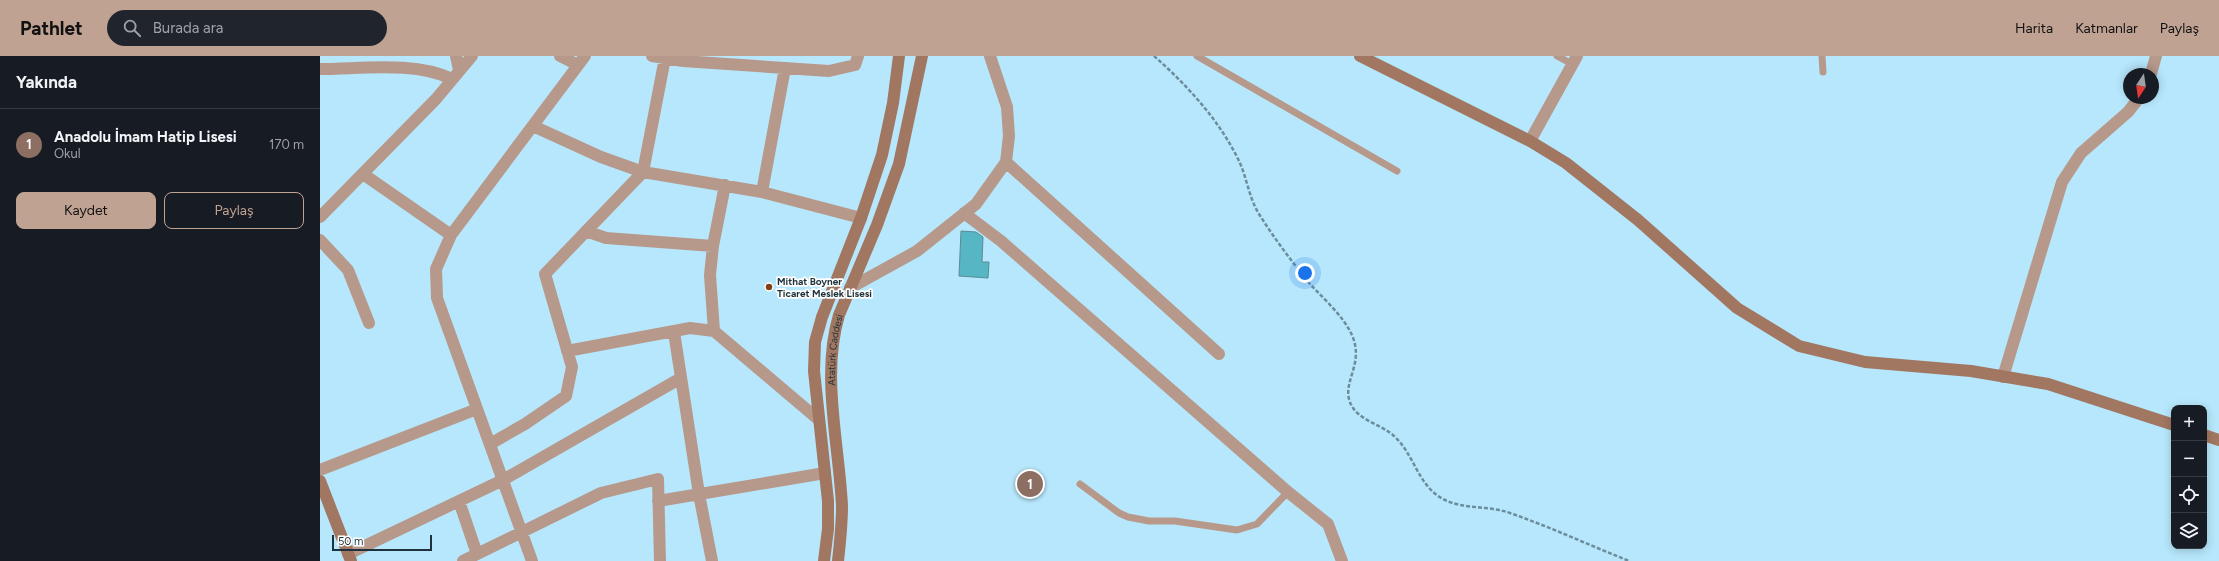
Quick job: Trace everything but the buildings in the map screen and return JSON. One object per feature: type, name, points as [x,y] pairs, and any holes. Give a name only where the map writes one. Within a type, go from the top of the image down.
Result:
[{"type":"main road","name":"Atatürk Caddesi","points":[[824,561],[828,529],[825,473],[814,356],[817,331],[861,218],[884,149],[899,56]]},
{"type":"main road","name":"Atatürk Caddesi","points":[[838,561],[842,507],[831,349],[839,315],[887,200],[899,164],[922,56]]},
{"type":"main road","points":[[1360,56],[1530,141],[1566,162],[1638,220],[1737,308],[1799,346],[1865,362],[1971,371],[2048,384],[2171,424]]},
{"type":"main road","points":[[2207,436],[2219,440]]},
{"type":"main road","points":[[320,481],[349,558]]},
{"type":"street","points":[[456,56],[456,74]]},
{"type":"street","points":[[320,217],[363,174],[472,56]]},
{"type":"street","points":[[532,561],[437,298],[436,270],[451,235],[582,60],[560,56]]},
{"type":"street","points":[[652,56],[683,61],[829,71],[855,65],[858,56]]},
{"type":"street","points":[[850,288],[917,251],[976,204],[1006,162],[1009,136],[1007,107],[990,56]]},
{"type":"street","points":[[2153,68],[2156,56]]},
{"type":"street","points":[[490,444],[525,424],[566,396],[572,367],[545,274],[643,172],[665,58]]},
{"type":"street","points":[[1530,141],[1574,60]]},
{"type":"street","points":[[320,69],[415,68],[456,74]]},
{"type":"street","points":[[762,192],[785,68]]},
{"type":"street","points":[[2004,377],[2062,182],[2081,153],[2128,112],[2134,104]]},
{"type":"street","points":[[533,126],[601,157],[643,172],[762,192],[861,218]]},
{"type":"street","points":[[1006,162],[1219,354]]},
{"type":"street","points":[[363,174],[451,235]]},
{"type":"street","points":[[714,331],[710,275],[713,246],[725,185]]},
{"type":"street","points":[[964,213],[1001,241],[1288,492],[1328,524],[1342,561]]},
{"type":"street","points":[[586,231],[606,238],[713,246]]},
{"type":"street","points":[[320,240],[348,270],[369,323]]},
{"type":"street","points":[[567,351],[690,328],[714,331],[819,420]]},
{"type":"street","points":[[674,332],[699,494],[712,561]]},
{"type":"street","points":[[349,558],[503,480],[681,378]]},
{"type":"street","points":[[320,470],[477,409]]},
{"type":"street","points":[[658,501],[825,473]]},
{"type":"street","points":[[463,561],[601,493],[658,479],[660,561]]},
{"type":"street","points":[[459,501],[477,554]]},
{"type":"lane","points":[[1197,56],[1397,172]]},
{"type":"lane","points":[[1557,56],[1574,60]]},
{"type":"lane","points":[[1822,56],[1823,72]]},
{"type":"lane","points":[[1080,484],[1119,513],[1128,517],[1149,521],[1192,523],[1237,530],[1257,524],[1288,492]]},
{"type":"path","points":[[1154,56],[1177,77],[1210,115],[1239,161],[1258,212],[1307,279],[1349,330],[1354,342],[1356,359],[1348,396],[1354,410],[1363,417],[1384,427],[1396,437],[1404,446],[1424,483],[1439,497],[1458,505],[1482,506],[1507,512],[1629,561]]},
{"type":"place","name":"Mithat Boyner Ticaret Meslek Lisesi","points":[[769,287]]},
{"type":"place","name":"Anadolu İmam Hatip Lisesi","points":[[1030,484]]}]
